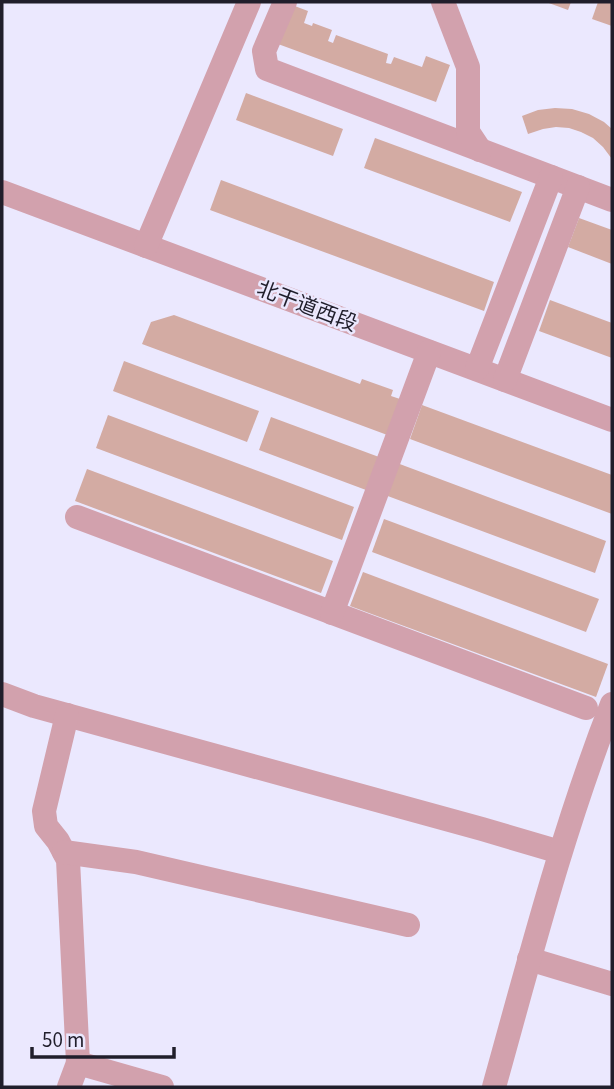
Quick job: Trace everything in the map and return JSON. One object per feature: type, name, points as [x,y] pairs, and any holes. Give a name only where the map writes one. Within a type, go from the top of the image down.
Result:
[{"type":"street","points":[[146,246],[249,2]]},
{"type":"street","points":[[285,2],[264,51],[267,69],[612,200]]},
{"type":"street","points":[[443,2],[468,67],[468,132],[480,150]]},
{"type":"street","points":[[477,369],[551,177]]},
{"type":"street","points":[[505,380],[578,187]]},
{"type":"street","name":"北干道西段","points":[[2,192],[612,420]]},
{"type":"street","points":[[332,613],[429,352]]},
{"type":"street","points":[[77,517],[586,708]]},
{"type":"street","points":[[2,694],[34,706],[560,852]]},
{"type":"street","points":[[494,1087],[560,852],[612,704]]},
{"type":"street","points":[[67,715],[44,811],[46,825],[68,860],[78,1063],[69,1087]]},
{"type":"street","points":[[64,852],[136,862],[408,925]]},
{"type":"street","points":[[529,958],[612,984]]},
{"type":"street","points":[[78,1063],[162,1087]]},
{"type":"building","points":[[546,2],[571,2],[568,10]]},
{"type":"building","points":[[598,2],[612,2],[612,26],[592,19]]},
{"type":"building","points":[[292,5],[308,11],[304,23],[312,26],[313,23],[332,30],[328,41],[333,43],[336,35],[388,54],[386,63],[391,64],[394,57],[422,67],[426,56],[450,65],[436,102],[278,44]]},
{"type":"building","points":[[246,93],[343,129],[333,156],[236,120]]},
{"type":"building","points":[[555,108],[589,114],[612,129],[612,159],[593,138],[569,128],[556,127],[528,134],[522,116]]},
{"type":"building","points":[[375,138],[522,192],[510,222],[364,168]]},
{"type":"building","points":[[221,180],[494,282],[484,311],[210,210]]},
{"type":"building","points":[[579,218],[612,230],[612,264],[568,247]]},
{"type":"building","points":[[550,300],[612,323],[612,358],[539,331]]},
{"type":"building","points":[[174,315],[360,384],[362,379],[393,390],[391,396],[403,400],[390,436],[142,344],[151,322]]},
{"type":"building","points":[[124,361],[259,411],[247,442],[113,391]]},
{"type":"building","points":[[422,405],[612,475],[612,514],[410,439]]},
{"type":"building","points":[[108,415],[354,507],[342,540],[96,448]]},
{"type":"building","points":[[271,417],[379,457],[366,490],[259,450]]},
{"type":"building","points":[[397,463],[606,541],[595,573],[385,495]]},
{"type":"building","points":[[87,469],[333,561],[321,593],[75,501]]},
{"type":"building","points":[[384,519],[599,599],[586,632],[372,552]]},
{"type":"building","points":[[363,572],[608,664],[596,697],[350,606]]}]
